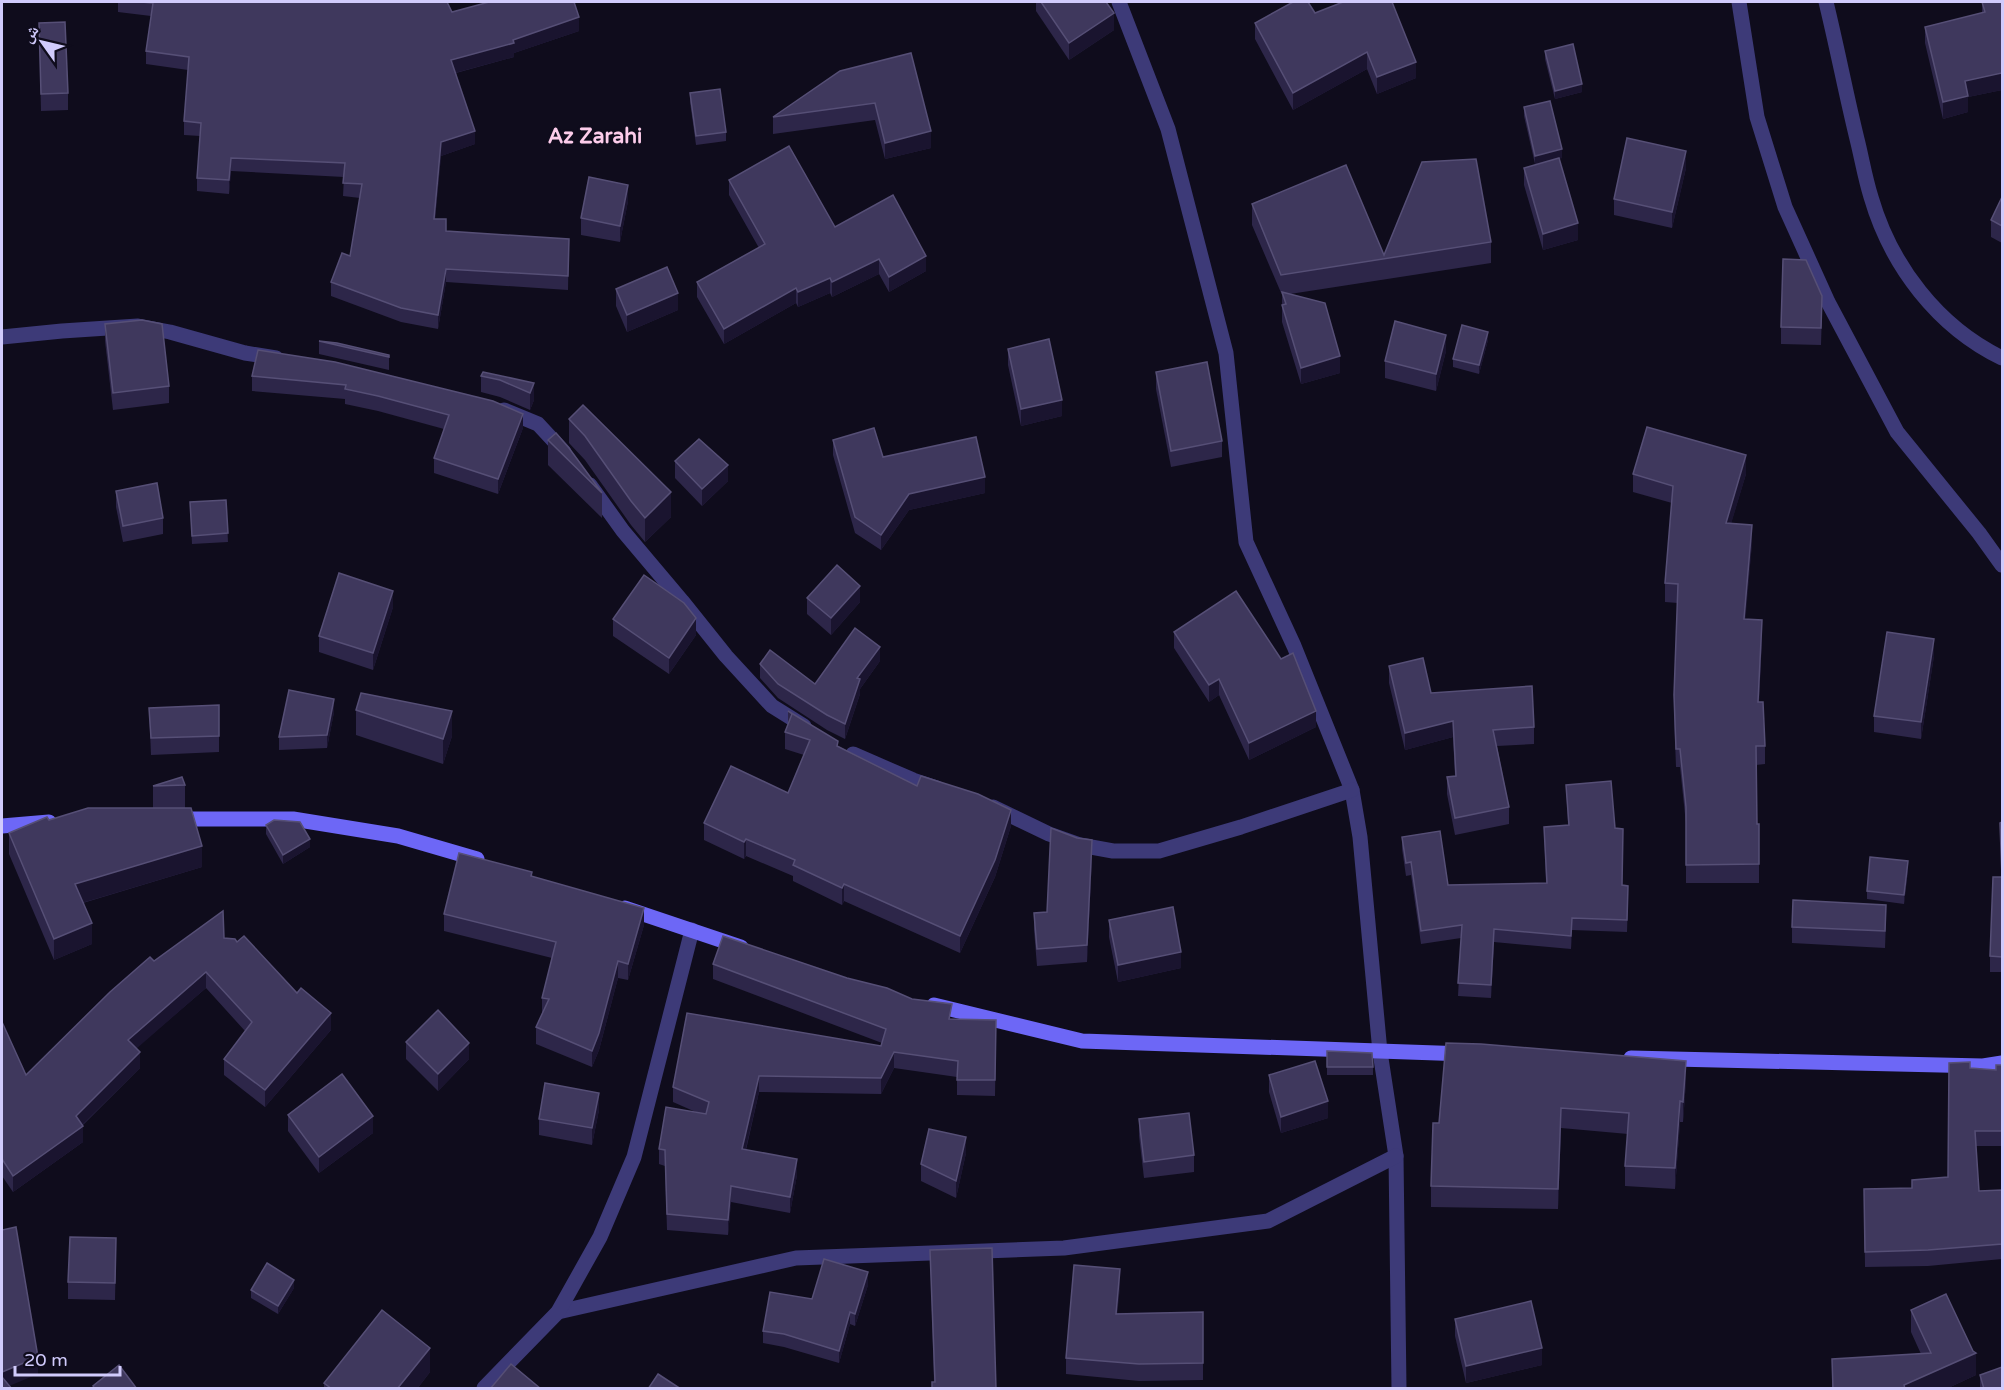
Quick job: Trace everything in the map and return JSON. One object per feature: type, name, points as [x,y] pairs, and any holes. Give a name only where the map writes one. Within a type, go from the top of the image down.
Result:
[{"type":"street","points":[[1119,2],[1168,129],[1227,353],[1246,542],[1294,646],[1352,790],[1360,837],[1380,1052],[1396,1156],[1399,1389]]},
{"type":"street","points":[[1739,2],[1757,117],[1785,207],[1828,302],[1897,432],[1979,533],[2002,566]]},
{"type":"street","points":[[1827,2],[1871,198],[1885,234],[1926,302],[1959,332],[2002,358]]},
{"type":"street","points":[[2,337],[138,326],[170,332],[245,353],[291,360]]},
{"type":"street","points":[[486,404],[538,424],[580,471],[623,531],[726,656],[772,706],[812,732]]},
{"type":"street","points":[[842,748],[861,759],[952,793]]},
{"type":"street","points":[[982,802],[1049,834],[1080,845],[1113,850],[1159,851],[1241,827],[1352,790]]},
{"type":"street","points":[[156,819],[293,819],[398,836],[489,863]]},
{"type":"street","points":[[2,826],[66,821]]},
{"type":"street","points":[[613,904],[760,953]]},
{"type":"street","points":[[484,1389],[558,1312],[600,1238],[634,1157],[692,930]]},
{"type":"street","points":[[915,1000],[1082,1041],[1486,1054]]},
{"type":"street","points":[[1617,1057],[1983,1066],[2002,1063]]},
{"type":"street","points":[[558,1312],[796,1258],[1064,1248],[1268,1221],[1396,1156]]},
{"type":"building","points":[[141,2],[447,2],[452,12],[489,2],[574,2],[579,17],[513,40],[514,43],[451,60],[475,131],[441,142],[434,219],[446,219],[446,231],[569,239],[568,276],[446,269],[438,315],[401,308],[331,282],[342,253],[350,256],[362,184],[343,183],[345,163],[231,158],[229,180],[197,178],[201,123],[184,121],[189,57],[146,51],[153,3]]},
{"type":"building","points":[[1041,2],[1106,2],[1114,13],[1069,43]]},
{"type":"building","points":[[1293,2],[1308,2],[1315,13],[1343,2],[1392,2],[1416,62],[1377,77],[1367,52],[1293,93],[1255,23]]},
{"type":"building","points":[[1982,2],[2002,2],[2002,73],[1965,81],[1968,96],[1943,102],[1925,27],[1985,12]]},
{"type":"building","points":[[65,22],[68,93],[41,94],[39,23]]},
{"type":"building","points":[[1573,44],[1582,84],[1555,91],[1545,51]]},
{"type":"building","points":[[911,53],[931,131],[885,143],[875,103],[773,117],[840,71]]},
{"type":"building","points":[[720,89],[726,132],[696,136],[690,93]]},
{"type":"building","points":[[1550,101],[1562,149],[1535,156],[1524,107]]},
{"type":"building","points":[[1627,138],[1686,151],[1672,212],[1614,199]]},
{"type":"building","points":[[789,146],[835,227],[893,195],[926,256],[889,277],[879,259],[832,282],[830,278],[798,292],[796,288],[724,329],[697,282],[765,244],[729,180]]},
{"type":"building","points":[[1559,158],[1578,223],[1543,234],[1524,168]]},
{"type":"building","points":[[1476,159],[1491,242],[1281,275],[1252,204],[1346,165],[1384,255],[1422,162]]},
{"type":"building","points":[[589,177],[628,185],[620,226],[581,218]]},
{"type":"building","points":[[2002,197],[2002,226],[1991,220]]},
{"type":"building","points":[[1783,259],[1806,260],[1822,296],[1821,328],[1781,327]]},
{"type":"building","points":[[667,267],[678,293],[627,315],[616,289]]},
{"type":"building","points":[[1282,292],[1325,303],[1340,356],[1301,368],[1282,305],[1286,304]]},
{"type":"building","points":[[142,320],[162,324],[169,386],[113,393],[105,324]]},
{"type":"building","points":[[1395,321],[1446,335],[1436,374],[1385,361]]},
{"type":"building","points":[[1462,325],[1488,332],[1479,365],[1453,359]]},
{"type":"building","points":[[1049,339],[1062,400],[1021,409],[1008,349]]},
{"type":"building","points":[[319,341],[337,343],[389,355],[389,357]]},
{"type":"building","points":[[258,350],[335,362],[493,401],[523,414],[498,479],[434,458],[449,415],[345,389],[346,385],[252,376]]},
{"type":"building","points":[[1207,362],[1222,441],[1171,451],[1156,372]]},
{"type":"building","points":[[483,372],[534,383],[530,393],[500,380],[481,376]]},
{"type":"building","points":[[583,405],[671,492],[645,518],[585,436],[569,419]]},
{"type":"building","points":[[1647,427],[1746,455],[1726,523],[1752,525],[1744,619],[1762,620],[1758,702],[1763,702],[1765,746],[1756,746],[1759,864],[1686,865],[1686,807],[1680,749],[1676,749],[1674,695],[1678,584],[1665,583],[1673,486],[1633,474]]},
{"type":"building","points":[[874,428],[883,457],[976,437],[985,477],[909,494],[881,535],[855,517],[833,440]]},
{"type":"building","points":[[556,433],[569,448],[602,493],[548,440]]},
{"type":"building","points":[[699,439],[728,465],[702,489],[675,461]]},
{"type":"building","points":[[157,483],[163,518],[123,526],[116,491]]},
{"type":"building","points":[[226,500],[228,533],[192,536],[190,502]]},
{"type":"building","points":[[837,565],[860,586],[831,618],[807,598]]},
{"type":"building","points":[[339,573],[393,591],[373,653],[319,636]]},
{"type":"building","points":[[644,575],[684,603],[696,618],[669,658],[613,619]]},
{"type":"building","points":[[1236,591],[1281,659],[1293,653],[1316,711],[1249,743],[1219,679],[1209,685],[1174,632]]},
{"type":"building","points":[[855,628],[880,647],[857,678],[860,679],[845,724],[778,684],[760,664],[770,650],[815,684]]},
{"type":"building","points":[[1887,632],[1934,639],[1921,722],[1874,716]]},
{"type":"building","points":[[1423,658],[1431,693],[1532,686],[1534,727],[1493,730],[1509,807],[1455,818],[1447,777],[1456,776],[1453,721],[1405,733],[1389,666]]},
{"type":"building","points":[[289,690],[334,699],[327,735],[279,737]]},
{"type":"building","points":[[361,693],[452,711],[443,739],[356,710]]},
{"type":"building","points":[[219,705],[219,736],[151,738],[149,708]]},
{"type":"building","points":[[788,711],[838,741],[837,746],[917,786],[921,776],[978,794],[1011,810],[995,860],[960,936],[844,884],[842,888],[793,865],[795,860],[746,839],[744,842],[704,823],[731,766],[788,793],[810,740],[785,732],[792,714]]},
{"type":"building","points":[[182,777],[185,785],[153,786]]},
{"type":"building","points":[[1611,781],[1615,828],[1623,829],[1622,885],[1628,886],[1627,920],[1572,918],[1571,936],[1494,929],[1491,985],[1458,983],[1462,925],[1421,931],[1411,862],[1406,863],[1402,837],[1440,831],[1448,885],[1547,883],[1544,827],[1569,825],[1566,785]]},
{"type":"building","points":[[88,808],[191,808],[202,846],[75,884],[92,923],[54,939],[9,833],[47,817],[49,820]]},
{"type":"building","points":[[274,820],[300,822],[310,839],[283,855],[266,825]]},
{"type":"building","points":[[2002,822],[2002,877],[2000,823]]},
{"type":"building","points":[[1051,828],[1077,838],[1092,840],[1087,945],[1037,949],[1034,913],[1047,912]]},
{"type":"building","points":[[459,853],[532,872],[531,876],[644,908],[628,964],[618,961],[592,1051],[536,1027],[549,999],[542,998],[556,942],[444,914]]},
{"type":"building","points":[[1870,857],[1908,861],[1904,895],[1867,891]]},
{"type":"building","points":[[1993,877],[2002,877],[2002,957],[1990,956]]},
{"type":"building","points":[[1793,900],[1886,905],[1885,931],[1792,927]]},
{"type":"building","points":[[1173,907],[1181,952],[1118,965],[1109,920]]},
{"type":"building","points":[[223,911],[224,938],[235,939],[237,942],[244,936],[297,993],[301,988],[331,1013],[265,1090],[224,1059],[252,1022],[206,972],[128,1040],[140,1052],[76,1116],[83,1126],[13,1176],[2,1159],[2,1022],[26,1075],[110,992],[150,957],[154,961]]},
{"type":"building","points":[[723,936],[847,978],[887,988],[912,999],[952,1004],[949,1019],[996,1020],[995,1080],[957,1080],[958,1061],[894,1052],[881,1078],[759,1076],[742,1149],[797,1159],[790,1197],[731,1186],[728,1220],[667,1214],[665,1150],[659,1149],[666,1107],[706,1114],[709,1102],[673,1087],[687,1013],[881,1046],[886,1029],[713,964]]},
{"type":"building","points":[[438,1010],[469,1043],[438,1074],[406,1042]]},
{"type":"building","points":[[1446,1043],[1686,1061],[1683,1102],[1680,1101],[1675,1168],[1625,1166],[1629,1113],[1561,1108],[1558,1189],[1431,1186],[1433,1123],[1439,1123]]},
{"type":"building","points":[[1327,1051],[1372,1053],[1373,1067],[1327,1067]]},
{"type":"building","points":[[1315,1061],[1328,1101],[1281,1117],[1269,1075]]},
{"type":"building","points":[[1970,1062],[1970,1068],[1996,1070],[1996,1065],[2002,1065],[2002,1131],[1975,1131],[1979,1191],[2002,1190],[2002,1244],[1865,1252],[1864,1189],[1912,1188],[1912,1180],[1948,1177],[1949,1063]]},
{"type":"building","points":[[342,1074],[373,1116],[319,1157],[288,1115]]},
{"type":"building","points":[[545,1083],[599,1093],[592,1128],[539,1119]]},
{"type":"building","points":[[1189,1113],[1194,1155],[1144,1162],[1139,1119]]},
{"type":"building","points":[[929,1129],[966,1137],[956,1181],[921,1164]]},
{"type":"building","points":[[16,1227],[38,1357],[2,1372],[2,1230]]},
{"type":"building","points":[[70,1237],[116,1238],[115,1283],[68,1282]]},
{"type":"building","points":[[992,1248],[996,1389],[932,1389],[932,1382],[935,1382],[930,1250]]},
{"type":"building","points":[[824,1259],[868,1272],[855,1314],[850,1312],[839,1351],[784,1334],[763,1331],[770,1292],[812,1299]]},
{"type":"building","points":[[267,1263],[294,1280],[278,1306],[251,1290]]},
{"type":"building","points":[[1074,1265],[1120,1269],[1116,1314],[1203,1312],[1203,1363],[1139,1364],[1066,1358]]},
{"type":"building","points":[[1946,1294],[1976,1353],[1904,1385],[1905,1389],[1833,1389],[1832,1359],[1931,1353],[1911,1310]]},
{"type":"building","points":[[1531,1301],[1542,1348],[1466,1366],[1455,1319]]},
{"type":"building","points":[[382,1310],[430,1348],[397,1389],[332,1389],[324,1383]]},
{"type":"building","points":[[511,1364],[541,1389],[490,1389]]},
{"type":"building","points":[[119,1365],[137,1389],[95,1389],[93,1386]]},
{"type":"building","points":[[2002,1367],[2002,1389],[1984,1389],[1980,1375]]},
{"type":"building","points":[[658,1374],[681,1389],[648,1389]]},
{"type":"building","points":[[2,1377],[12,1389],[2,1389]]},
{"type":"district","name":"Az Zarahi","points":[[595,136]]}]
